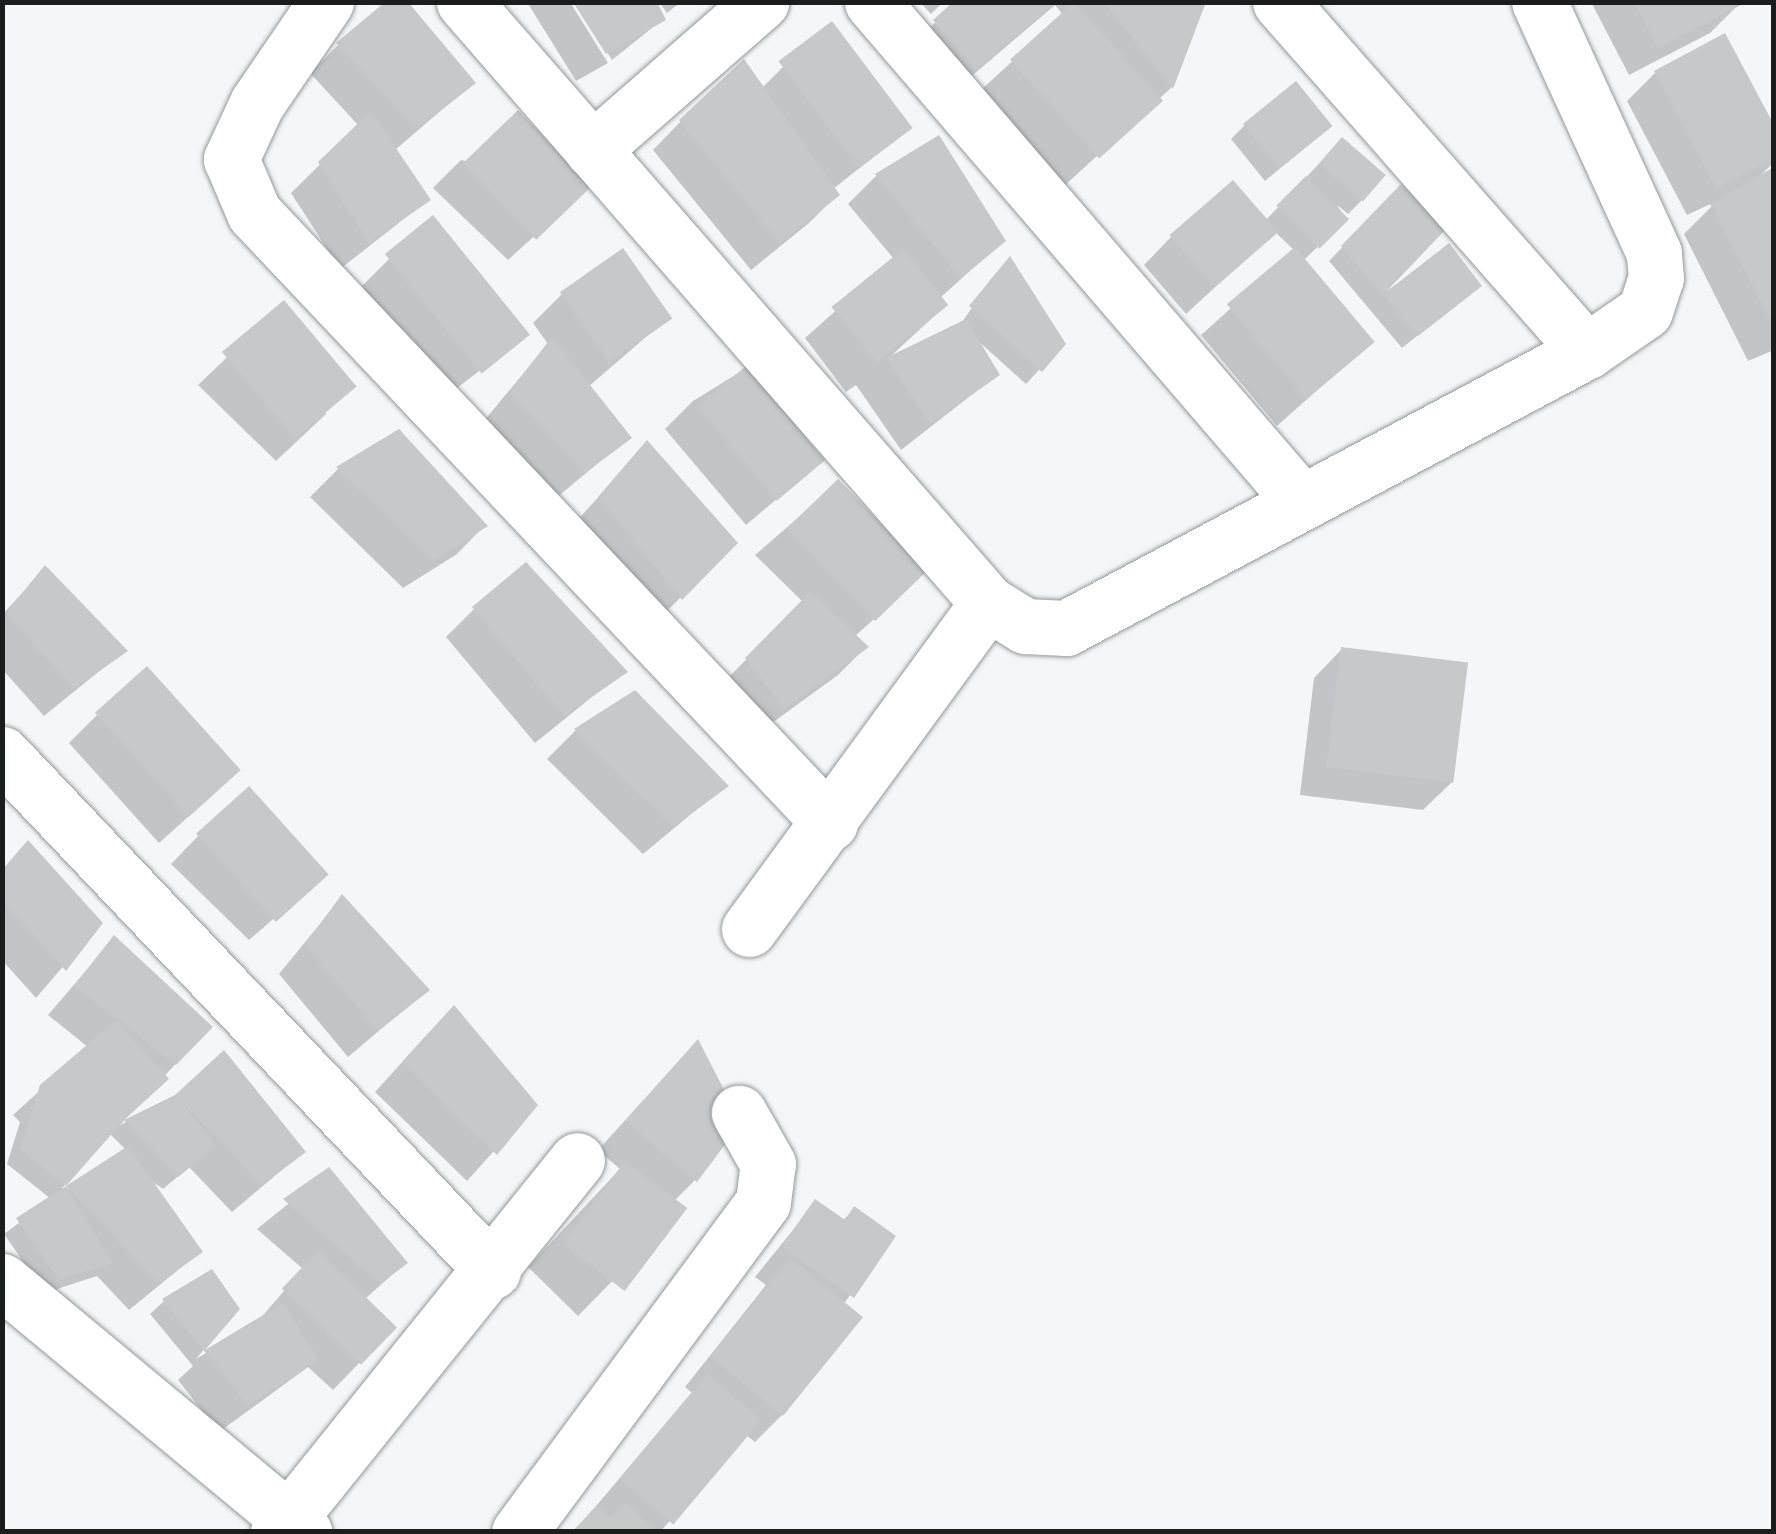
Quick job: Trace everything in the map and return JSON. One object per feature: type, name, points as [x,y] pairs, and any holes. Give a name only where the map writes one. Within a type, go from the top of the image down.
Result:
[{"type":"street","points":[[326,2],[257,103],[230,160],[254,212],[830,823]]},
{"type":"street","points":[[464,2],[988,603],[1025,626],[1066,628],[1300,500],[1587,351],[1646,311],[1654,252],[1539,2]]},
{"type":"street","points":[[592,150],[761,2]]},
{"type":"street","points":[[872,2],[1300,500]]},
{"type":"street","points":[[1280,2],[1587,351]]},
{"type":"street","points":[[749,929],[988,603]]},
{"type":"street","points":[[2,754],[493,1271]]},
{"type":"street","points":[[519,1532],[763,1202],[768,1164],[739,1113]]},
{"type":"street","points":[[2,1281],[290,1527],[577,1160]]},
{"type":"building","points":[[385,2],[408,2],[476,83],[416,130],[336,43]]},
{"type":"building","points":[[573,2],[657,2],[666,20],[606,54]]},
{"type":"building","points":[[953,2],[1056,2],[976,71],[933,20]]},
{"type":"building","points":[[1074,2],[1163,101],[1099,158],[1010,60]]},
{"type":"building","points":[[1104,2],[1206,2],[1173,89]]},
{"type":"building","points":[[1634,2],[1740,2],[1741,5],[1658,48]]},
{"type":"building","points":[[832,21],[913,128],[859,168],[778,61]]},
{"type":"building","points":[[1725,33],[1774,125],[1774,159],[1716,188],[1654,71]]},
{"type":"building","points":[[744,59],[840,195],[780,243],[679,120]]},
{"type":"building","points":[[1296,81],[1333,126],[1280,169],[1243,124]]},
{"type":"building","points":[[518,110],[592,186],[536,240],[463,163]]},
{"type":"building","points":[[371,111],[431,200],[369,243],[318,162]]},
{"type":"building","points":[[939,135],[1006,241],[961,278],[875,174]]},
{"type":"building","points":[[1342,137],[1386,175],[1363,201],[1319,163]]},
{"type":"building","points":[[1774,167],[1774,327],[1710,204]]},
{"type":"building","points":[[1306,176],[1349,219],[1319,249],[1276,206]]},
{"type":"building","points":[[1233,180],[1278,232],[1215,287],[1170,235]]},
{"type":"building","points":[[1401,184],[1447,228],[1385,293],[1449,243],[1482,286],[1418,336],[1341,246]]},
{"type":"building","points":[[433,215],[530,335],[482,374],[385,254]]},
{"type":"building","points":[[1295,247],[1375,342],[1307,399],[1227,304]]},
{"type":"building","points":[[623,248],[672,318],[609,363],[560,292]]},
{"type":"building","points":[[903,249],[948,305],[877,363],[832,307]]},
{"type":"building","points":[[1010,256],[1066,344],[1042,372],[969,306]]},
{"type":"building","points":[[284,300],[357,387],[295,439],[222,352]]},
{"type":"building","points":[[966,319],[1000,375],[930,424],[886,358]]},
{"type":"building","points":[[552,337],[632,438],[585,473],[509,392]]},
{"type":"building","points":[[746,366],[825,460],[777,501],[698,406]]},
{"type":"building","points":[[399,429],[488,526],[433,561],[336,467]]},
{"type":"building","points":[[647,440],[738,543],[682,600],[598,497]]},
{"type":"building","points":[[838,479],[927,571],[875,621],[786,529]]},
{"type":"building","points":[[526,562],[628,672],[564,716],[472,607]]},
{"type":"building","points":[[45,565],[128,651],[74,689],[6,613]]},
{"type":"building","points":[[810,592],[869,647],[784,709],[745,658]]},
{"type":"building","points":[[1341,647],[1468,663],[1453,783],[1326,767]]},
{"type":"building","points":[[147,666],[241,770],[189,817],[95,713]]},
{"type":"building","points":[[635,690],[729,786],[673,827],[574,729]]},
{"type":"building","points":[[249,786],[329,874],[276,922],[196,834]]},
{"type":"building","points":[[28,840],[103,923],[66,971],[2,901],[2,870]]},
{"type":"building","points":[[342,894],[430,990],[378,1031],[305,945]]},
{"type":"building","points":[[114,935],[213,1027],[176,1065],[74,986]]},
{"type":"building","points":[[454,1005],[538,1105],[497,1155],[402,1062]]},
{"type":"building","points":[[116,1020],[169,1079],[124,1120],[66,1186],[20,1149],[40,1085]]},
{"type":"building","points":[[698,1039],[741,1123],[697,1182],[625,1121]]},
{"type":"building","points":[[224,1050],[306,1152],[262,1185],[179,1099],[216,1146],[178,1177],[124,1120],[175,1095]]},
{"type":"building","points":[[128,1146],[203,1252],[159,1283],[66,1186]]},
{"type":"building","points":[[625,1161],[687,1208],[625,1291],[562,1244]]},
{"type":"building","points":[[329,1167],[408,1263],[380,1284],[283,1199]]},
{"type":"building","points":[[66,1186],[112,1263],[59,1280],[16,1218]]},
{"type":"building","points":[[815,1199],[845,1220],[854,1206],[896,1236],[854,1298],[781,1247]]},
{"type":"building","points":[[318,1251],[397,1327],[361,1365],[282,1288]]},
{"type":"building","points":[[790,1258],[863,1317],[783,1416],[710,1357]]},
{"type":"building","points":[[212,1269],[240,1309],[205,1350],[283,1303],[319,1360],[248,1405],[162,1299]]},
{"type":"building","points":[[707,1374],[761,1420],[673,1525],[619,1479]]},
{"type":"building","points":[[624,1502],[657,1532],[572,1532],[596,1506],[610,1518]]}]
